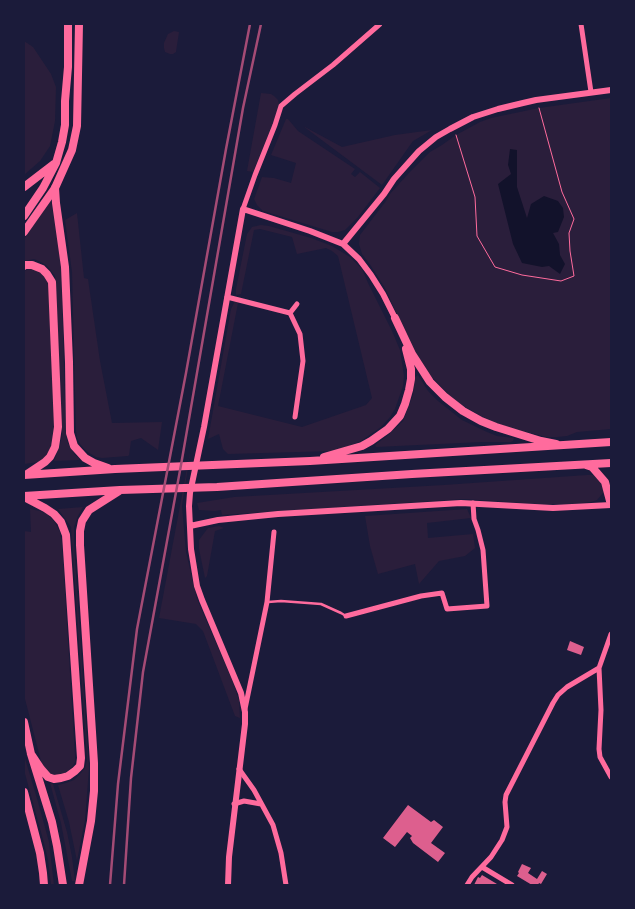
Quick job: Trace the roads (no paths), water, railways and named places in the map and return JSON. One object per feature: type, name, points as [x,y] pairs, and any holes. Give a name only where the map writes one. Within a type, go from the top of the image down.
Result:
[{"type":"main road","points":[[24,216],[43,188],[56,163],[62,142],[68,67],[68,24]]},
{"type":"main road","points":[[24,232],[55,188],[72,150],[76,131],[79,24]]},
{"type":"main road","points":[[24,187],[56,163]]},
{"type":"main road","points":[[55,188],[65,266],[71,440],[85,458],[102,466],[115,469]]},
{"type":"main road","points":[[24,266],[32,265],[42,269],[52,282],[58,427],[55,447],[50,457],[46,462],[25,475]]},
{"type":"main road","points":[[310,461],[352,449],[371,441],[388,429],[400,416],[410,390],[411,369],[395,318]]},
{"type":"main road","points":[[395,318],[412,354],[430,382],[463,411],[496,428],[541,441],[567,446]]},
{"type":"main road","points":[[25,475],[115,469],[310,461],[611,442]]},
{"type":"main road","points":[[24,496],[120,490],[217,487],[611,463]]},
{"type":"main road","points":[[584,464],[592,467],[605,482],[611,503]]},
{"type":"main road","points":[[79,885],[91,821],[94,791],[94,763],[80,531],[82,521],[90,510],[120,490]]},
{"type":"main road","points":[[24,496],[54,514],[61,522],[66,535],[80,766],[68,776],[54,779],[44,773],[32,754]]},
{"type":"main road","points":[[24,722],[52,822],[63,885]]},
{"type":"main road","points":[[24,792],[40,853],[44,885]]},
{"type":"street","points":[[228,885],[234,804],[245,724],[244,712],[241,693],[197,586],[191,549],[190,493],[204,427],[243,209],[281,106],[333,65],[380,24]]},
{"type":"street","points":[[581,24],[591,92]]},
{"type":"street","points":[[343,244],[394,179],[419,151],[450,129],[482,114],[498,109],[536,100],[611,90]]},
{"type":"street","points":[[243,209],[343,244],[371,274],[395,318]]},
{"type":"street","points":[[227,297],[290,313]]},
{"type":"street","points":[[290,313],[298,304]]},
{"type":"street","points":[[290,313],[300,334],[303,361],[295,417]]},
{"type":"street","points":[[190,526],[218,520],[278,514],[461,503],[553,508],[611,503]]},
{"type":"street","points":[[346,616],[421,596],[442,593],[447,609],[487,606],[483,550],[472,503]]},
{"type":"street","points":[[244,712],[267,602],[274,532]]},
{"type":"street","points":[[611,634],[600,668],[601,710],[599,748],[600,757],[611,778]]},
{"type":"street","points":[[467,885],[472,877],[491,858],[502,840],[507,827],[506,794],[553,703],[558,695],[567,687],[600,668]]},
{"type":"street","points":[[239,769],[254,790],[273,825],[281,853],[286,885]]},
{"type":"street","points":[[234,804],[244,801],[261,804]]},
{"type":"street","points":[[482,867],[512,885]]},
{"type":"lane","points":[[267,602],[281,601],[321,604],[346,616]]},
{"type":"railway","points":[[110,885],[118,784],[137,629],[250,24]]},
{"type":"railway","points":[[124,885],[131,778],[143,672],[243,108],[261,24]]}]
